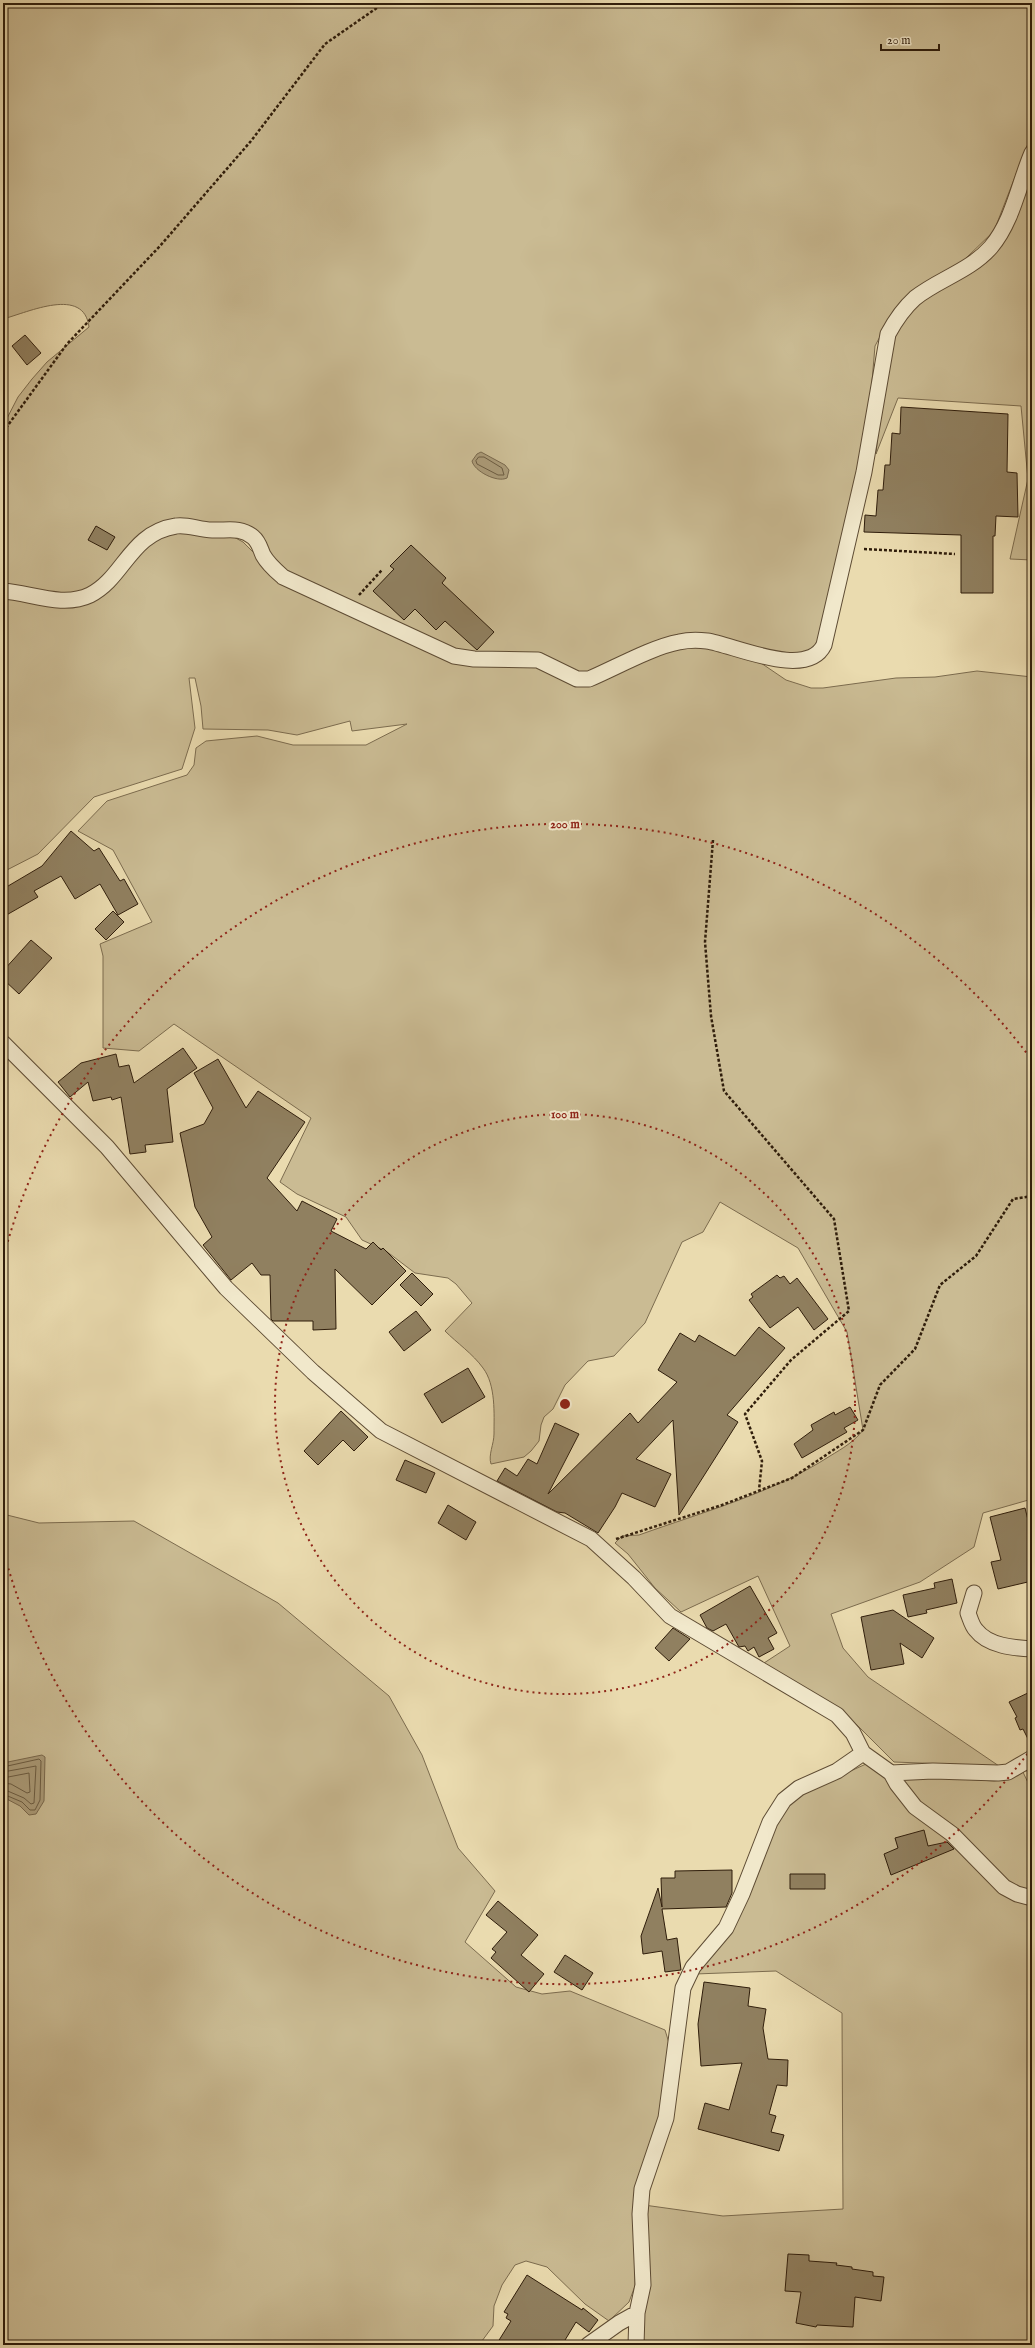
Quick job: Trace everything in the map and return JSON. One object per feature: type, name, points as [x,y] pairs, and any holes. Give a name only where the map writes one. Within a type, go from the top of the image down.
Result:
[{"type":"street","points":[[3,591],[60,600],[90,595],[104,585],[136,547],[147,538],[159,530],[177,525],[212,530],[239,530],[246,532],[257,542],[267,562],[283,577],[347,607],[402,630],[454,656],[474,659],[538,660],[577,679],[589,679],[668,645],[693,640],[721,644],[768,658],[806,660],[816,656],[824,645],[870,444],[888,334],[898,316],[916,298],[968,267],[991,247],[1008,218],[1032,152]]},
{"type":"street","points":[[3,1044],[107,1147],[226,1288],[313,1372],[381,1431],[430,1458],[512,1497],[591,1539],[670,1616],[837,1715],[853,1733],[863,1753],[891,1773],[897,1784],[915,1807],[952,1834],[1004,1887],[1017,1894],[1032,1898]]},
{"type":"street","points":[[974,1593],[968,1613],[976,1630],[992,1642],[1017,1648],[1032,1649]]},
{"type":"street","points":[[636,2345],[637,2313],[643,2285],[640,2214],[642,2189],[666,2118],[681,2000],[688,1977],[726,1928],[742,1894],[770,1822],[784,1800],[799,1788],[837,1771],[863,1753]]},
{"type":"street","points":[[891,1773],[933,1770],[998,1773],[1008,1772],[1032,1758]]},
{"type":"street","points":[[588,2345],[619,2323],[637,2313]]},
{"type":"path","points":[[3,432],[67,344],[160,246],[251,141],[325,44],[384,3]]},
{"type":"path","points":[[846,548],[955,554]]},
{"type":"path","points":[[347,607],[382,570]]},
{"type":"path","points":[[713,840],[705,942],[711,1016],[724,1091],[834,1219],[849,1311],[791,1360],[745,1414],[762,1461],[759,1490]]},
{"type":"path","points":[[599,1546],[792,1478],[863,1430],[880,1384],[915,1349],[940,1285],[976,1256],[1013,1199],[1032,1196]]},
{"type":"shaded area","points":[[3,3],[1032,3],[1032,133],[994,231],[963,261],[911,292],[894,310],[875,346],[869,417],[819,640],[812,653],[767,653],[693,635],[588,675],[454,651],[283,572],[252,532],[177,521],[89,590],[59,595],[3,586],[3,426],[18,397],[32,379],[47,362],[89,327],[85,315],[77,307],[66,305],[54,305],[40,308],[3,319]]},
{"type":"shaded area","points":[[1032,165],[1032,560],[1010,559],[1028,479],[1021,406],[898,398],[876,454],[883,383],[892,337],[920,301],[984,261]]},
{"type":"shaded area","points":[[177,531],[230,535],[243,542],[257,556],[454,661],[538,666],[577,685],[667,651],[679,648],[707,647],[758,661],[786,680],[811,688],[823,688],[896,678],[935,677],[977,671],[1032,677],[1032,1499],[983,1513],[974,1547],[920,1582],[831,1614],[843,1648],[868,1677],[999,1766],[894,1762],[843,1711],[764,1663],[790,1646],[758,1576],[681,1612],[655,1588],[628,1554],[615,1543],[622,1536],[639,1535],[737,1501],[785,1481],[844,1447],[856,1438],[863,1430],[847,1332],[798,1248],[720,1202],[703,1232],[682,1242],[645,1323],[614,1356],[588,1361],[565,1385],[553,1409],[544,1417],[541,1425],[539,1441],[531,1451],[524,1457],[491,1464],[490,1457],[494,1438],[494,1418],[490,1383],[487,1375],[479,1363],[445,1331],[472,1303],[456,1284],[448,1278],[415,1273],[386,1251],[362,1240],[346,1217],[297,1194],[280,1182],[311,1118],[174,1024],[139,1051],[103,1048],[103,956],[100,944],[152,922],[113,850],[78,831],[107,801],[187,775],[194,765],[196,748],[206,741],[257,736],[293,745],[366,745],[407,724],[352,731],[350,721],[297,735],[268,730],[203,729],[201,706],[195,678],[189,678],[195,728],[182,769],[94,797],[38,854],[3,872],[3,597],[72,605],[147,543]]},
{"type":"shaded area","points":[[3,1514],[39,1523],[134,1521],[278,1603],[389,1696],[422,1755],[458,1848],[495,1891],[465,1942],[516,1987],[542,1994],[570,1991],[665,2030],[669,2043],[658,2123],[636,2226],[635,2286],[629,2302],[609,2321],[585,2304],[547,2267],[526,2261],[515,2265],[502,2285],[494,2306],[493,2326],[479,2345],[3,2345]]},
{"type":"shaded area","points":[[866,1764],[883,1773],[1032,1902],[1032,2345],[642,2345],[644,2205],[723,2216],[843,2209],[842,2013],[776,1971],[695,1974],[777,1817],[800,1794]]},
{"type":"shaded area","points":[[1032,1764],[1032,1772],[1023,1770]]},
{"type":"shaded area","points":[[1022,1770],[1032,1791],[1032,1893],[1003,1883],[956,1831],[918,1802],[902,1781],[902,1779],[933,1777],[994,1781],[1009,1779]]},
{"type":"water","points":[[481,452],[505,465],[509,470],[507,478],[498,479],[486,475],[477,469],[472,461],[477,454]]},
{"type":"water","points":[[42,1755],[45,1757],[44,1801],[36,1814],[29,1815],[20,1806],[3,1797],[3,1763]]},
{"type":"building","points":[[25,335],[41,353],[27,365],[12,346]]},
{"type":"building","points":[[901,407],[1008,414],[1007,472],[1017,473],[1018,517],[996,516],[995,536],[993,536],[993,593],[961,593],[961,535],[864,532],[865,515],[876,516],[878,490],[883,490],[885,465],[890,465],[892,433],[900,434]]},
{"type":"building","points":[[96,526],[115,537],[107,550],[88,540]]},
{"type":"building","points":[[411,545],[446,578],[442,583],[494,632],[477,650],[445,621],[436,630],[415,609],[404,620],[373,591],[394,569],[390,566]]},
{"type":"building","points":[[71,831],[94,851],[99,848],[120,881],[124,879],[138,904],[118,915],[100,884],[75,899],[61,876],[34,891],[38,897],[3,917],[3,889],[42,866]]},
{"type":"building","points":[[113,911],[124,922],[106,940],[95,929]]},
{"type":"building","points":[[31,940],[52,958],[19,994],[3,979],[3,971]]},
{"type":"building","points":[[183,1048],[197,1068],[167,1089],[173,1142],[145,1145],[146,1152],[130,1154],[121,1097],[112,1100],[111,1097],[93,1101],[88,1082],[70,1097],[58,1082],[81,1063],[116,1054],[119,1067],[129,1065],[134,1083]]},
{"type":"building","points":[[218,1059],[246,1108],[258,1091],[305,1122],[267,1178],[297,1211],[302,1201],[337,1219],[331,1231],[366,1249],[373,1242],[381,1250],[383,1248],[406,1271],[372,1305],[335,1269],[336,1329],[313,1330],[313,1321],[273,1321],[271,1319],[270,1275],[261,1275],[252,1263],[231,1280],[203,1245],[212,1237],[195,1207],[180,1133],[204,1124],[213,1108],[194,1073]]},
{"type":"building","points":[[412,1273],[433,1294],[421,1306],[400,1285]]},
{"type":"building","points":[[777,1275],[780,1278],[784,1276],[790,1284],[797,1278],[828,1319],[814,1330],[798,1307],[770,1328],[749,1300],[753,1297],[751,1294]]},
{"type":"building","points":[[416,1311],[431,1330],[404,1351],[389,1332]]},
{"type":"building","points":[[759,1327],[785,1348],[727,1415],[738,1422],[679,1515],[673,1420],[636,1459],[671,1474],[655,1507],[622,1493],[615,1507],[598,1533],[565,1513],[557,1512],[497,1481],[505,1468],[517,1476],[528,1459],[537,1464],[555,1423],[579,1434],[548,1494],[630,1413],[638,1423],[677,1382],[658,1370],[680,1333],[695,1342],[699,1335],[735,1356]]},
{"type":"building","points":[[468,1368],[485,1397],[442,1423],[424,1394]]},
{"type":"building","points":[[850,1407],[858,1420],[844,1428],[847,1432],[802,1458],[794,1444],[813,1430],[811,1425],[834,1412],[835,1415]]},
{"type":"building","points":[[341,1411],[368,1437],[354,1451],[343,1440],[318,1465],[304,1451]]},
{"type":"building","points":[[405,1460],[435,1473],[426,1493],[396,1480]]},
{"type":"building","points":[[448,1505],[476,1522],[466,1540],[438,1523]]},
{"type":"building","points":[[1025,1508],[1028,1520],[1032,1519],[1032,1581],[998,1589],[991,1562],[1001,1560],[990,1517]]},
{"type":"building","points":[[952,1579],[957,1603],[926,1610],[927,1613],[908,1617],[903,1595],[935,1588],[934,1583]]},
{"type":"building","points":[[750,1586],[777,1633],[768,1638],[774,1649],[759,1657],[754,1647],[748,1651],[745,1646],[739,1647],[726,1624],[713,1631],[707,1628],[700,1615]]},
{"type":"building","points":[[893,1610],[934,1638],[922,1658],[900,1643],[904,1664],[871,1670],[861,1617]]},
{"type":"building","points":[[673,1628],[690,1639],[669,1661],[655,1648]]},
{"type":"building","points":[[1032,1691],[1032,1747],[1023,1729],[1020,1730],[1015,1718],[1017,1717],[1009,1702]]},
{"type":"building","points":[[924,1830],[928,1846],[947,1842],[954,1849],[891,1875],[884,1854],[898,1848],[895,1838]]},
{"type":"building","points":[[732,1870],[732,1893],[726,1907],[662,1909],[667,1940],[677,1938],[681,1970],[665,1972],[662,1951],[643,1954],[641,1936],[658,1888],[662,1907],[661,1878],[675,1878],[675,1871]]},
{"type":"building","points":[[790,1874],[825,1874],[825,1889],[790,1889]]},
{"type":"building","points":[[498,1901],[538,1935],[521,1955],[544,1974],[529,1992],[491,1958],[496,1952],[492,1949],[507,1932],[486,1915]]},
{"type":"building","points":[[565,1955],[593,1973],[582,1990],[554,1972]]},
{"type":"building","points":[[704,1982],[750,1988],[748,2006],[766,2009],[763,2028],[768,2059],[788,2060],[787,2086],[777,2085],[769,2114],[776,2116],[771,2132],[784,2135],[779,2151],[698,2129],[705,2103],[729,2110],[742,2063],[701,2066],[698,2024]]},
{"type":"building","points":[[788,2254],[809,2255],[809,2261],[837,2263],[836,2265],[873,2272],[873,2276],[884,2277],[881,2301],[855,2297],[853,2327],[817,2325],[816,2327],[796,2323],[801,2292],[785,2291]]},
{"type":"building","points":[[527,2275],[582,2310],[583,2308],[598,2320],[589,2332],[576,2322],[562,2345],[496,2345],[511,2321],[506,2318],[508,2314],[504,2312]]}]
